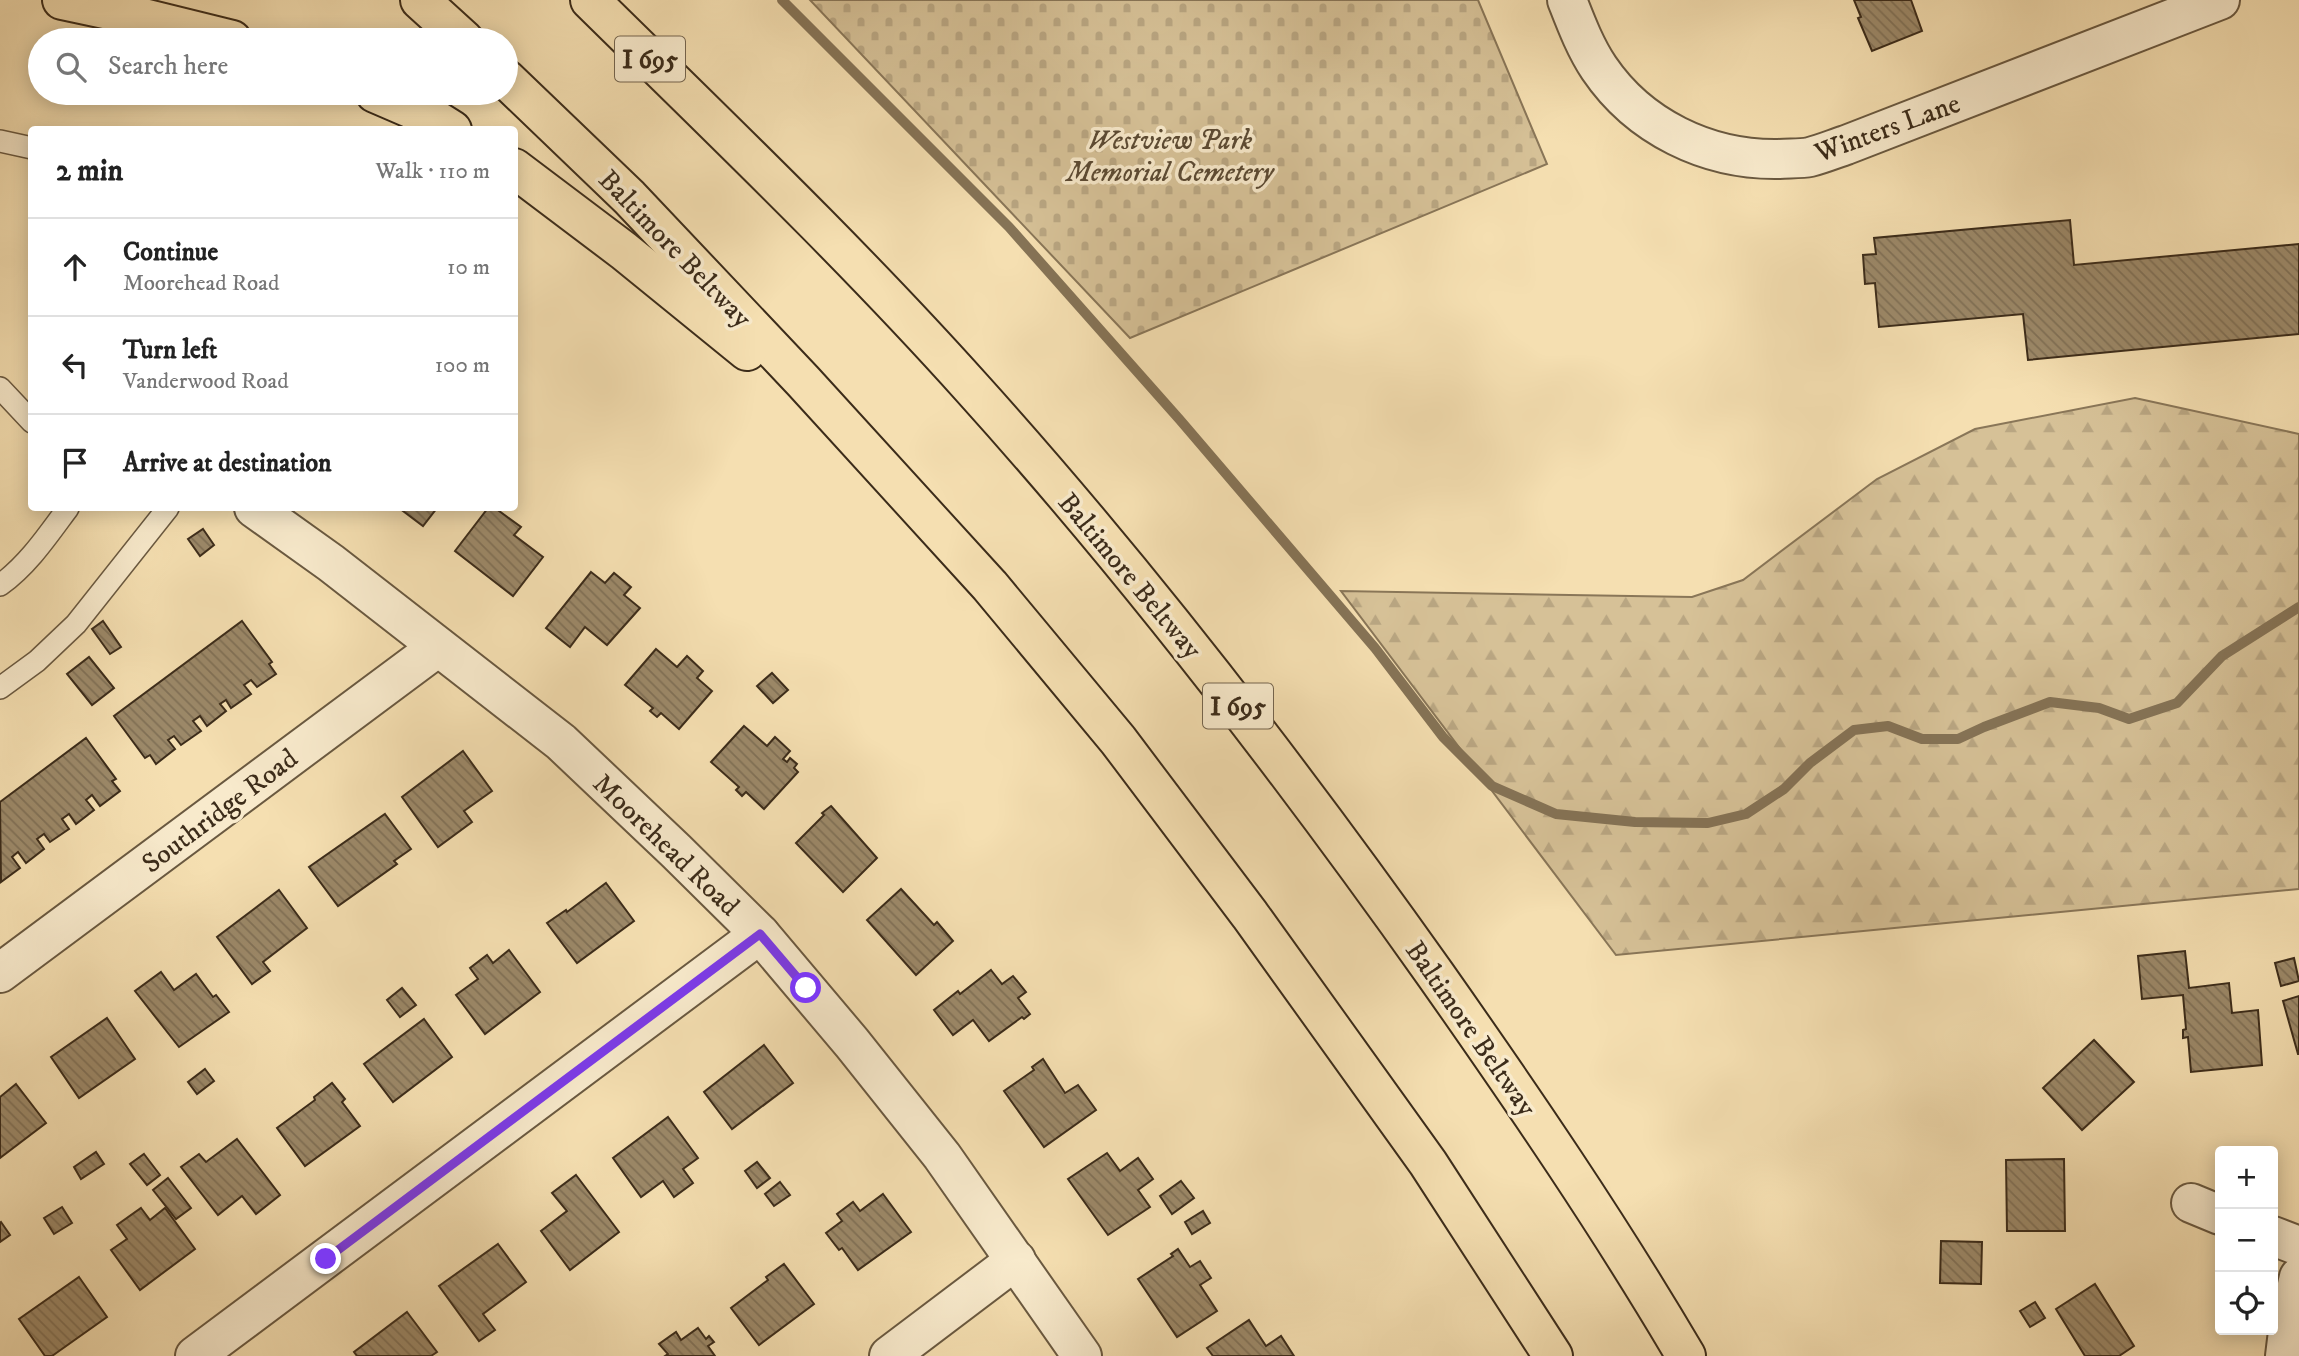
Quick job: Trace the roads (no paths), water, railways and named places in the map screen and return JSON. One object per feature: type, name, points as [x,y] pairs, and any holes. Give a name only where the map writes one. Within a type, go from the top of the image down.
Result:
[{"type":"highway","points":[[62,0],[184,28]]},
{"type":"highway","points":[[420,0],[451,28]]},
{"type":"highway","name":"Baltimore Beltway","points":[[590,0],[869,277],[974,389],[1206,664],[1338,837],[1522,1098],[1649,1293],[1686,1356]]},
{"type":"highway","points":[[613,0],[710,118]]},
{"type":"highway","name":"Baltimore Beltway","points":[[518,91],[629,197],[858,441],[990,586],[1118,740],[1242,904],[1428,1163],[1553,1356]]},
{"type":"highway","points":[[403,105],[446,126]]},
{"type":"highway","points":[[518,172],[624,251],[858,441]]},
{"type":"street","name":"Winters Lane","points":[[1567,0],[1581,36],[1598,67],[1621,97],[1651,122],[1683,139],[1714,151],[1755,159],[1808,158],[2220,0]]},
{"type":"street","name":"Moorehead Road","points":[[258,511],[331,563],[561,742],[760,934],[852,1042],[942,1156],[1082,1356]]},
{"type":"street","name":"Southridge Road","points":[[0,973],[438,647]]},
{"type":"street","points":[[195,1356],[760,934]]},
{"type":"street","points":[[2278,1238],[2299,1246]]},
{"type":"street","points":[[889,1356],[1016,1260]]},
{"type":"street","points":[[2285,1356],[2290,1315],[2299,1277]]},
{"type":"lane","points":[[0,141],[28,147]]},
{"type":"lane","points":[[0,388],[28,418]]},
{"type":"lane","points":[[0,585],[11,577],[47,538],[66,511]]},
{"type":"lane","points":[[0,688],[37,661],[76,624],[166,511]]},
{"type":"waterway","points":[[782,0],[1009,227],[1180,420],[1375,648],[1443,737],[1492,786],[1556,814],[1635,822],[1708,823],[1746,814],[1784,789],[1810,763],[1854,730],[1888,726],[1922,739],[1958,739],[2050,702],[2099,708],[2129,719],[2177,703],[2222,656],[2299,607]]},
{"type":"park label","name":"Westview Park Memorial Cemetery","points":[[1170,155]]}]
